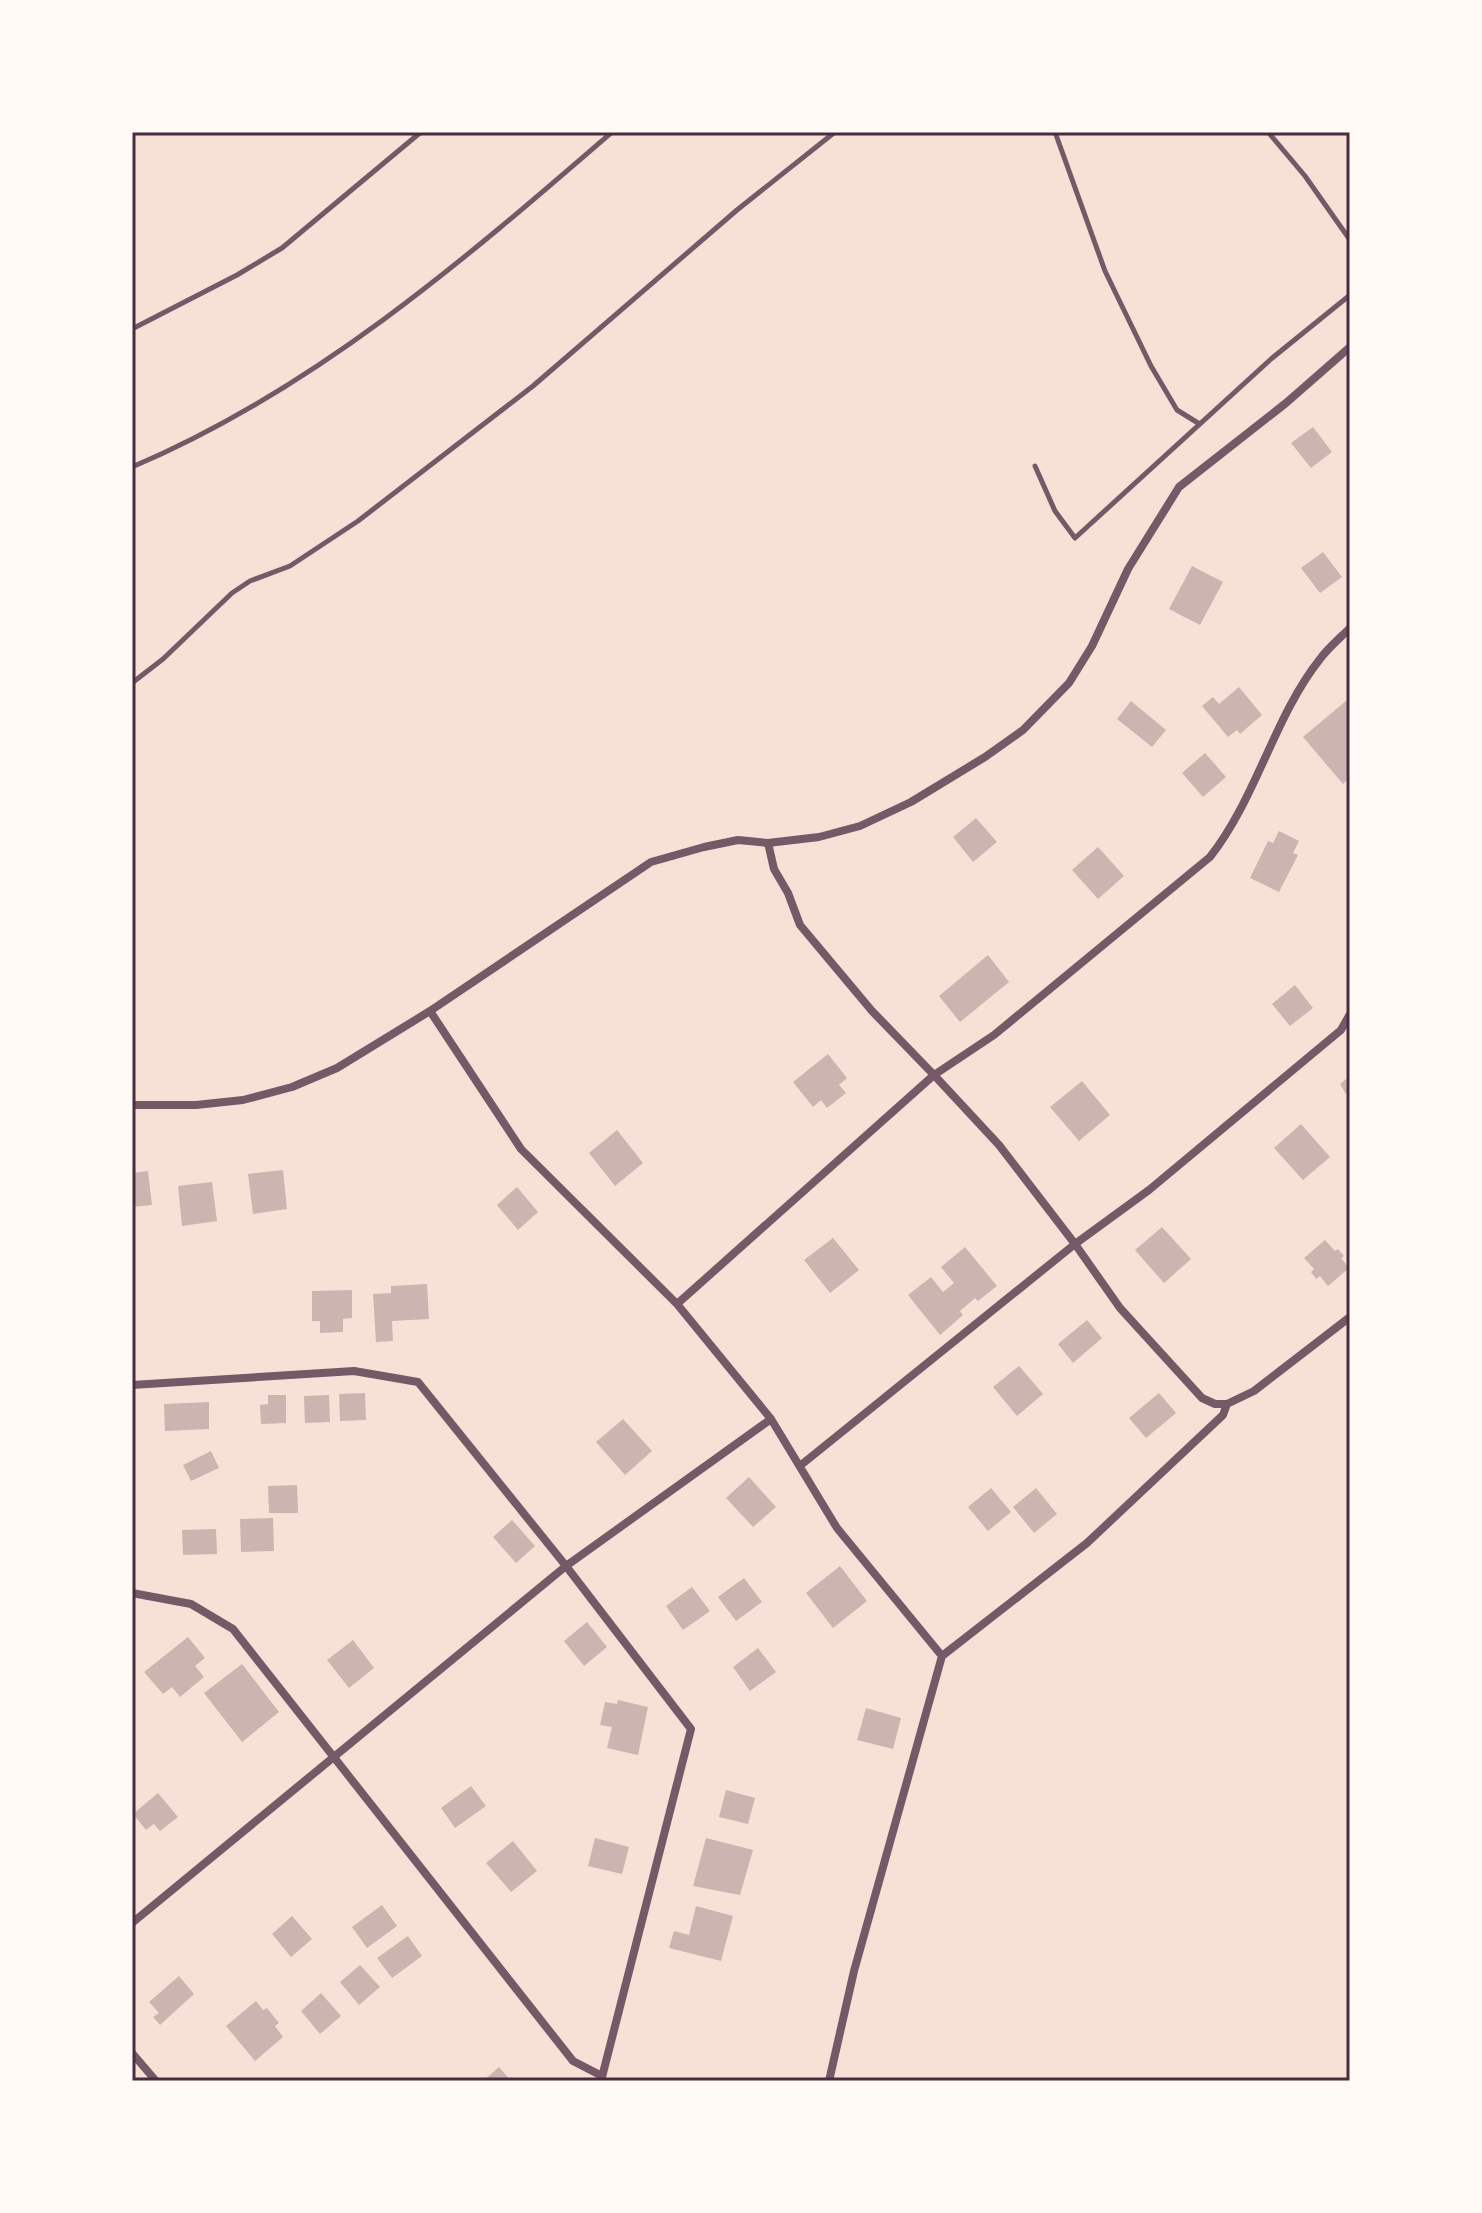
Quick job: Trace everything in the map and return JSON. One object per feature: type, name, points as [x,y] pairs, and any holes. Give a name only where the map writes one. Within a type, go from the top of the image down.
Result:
[{"type":"street","points":[[132,1105],[196,1105],[243,1100],[292,1087],[337,1068],[430,1011],[651,862],[738,840],[768,843],[819,837],[860,826],[911,802],[985,757],[1023,730],[1069,683],[1092,646],[1128,569],[1179,487],[1286,403],[1350,347]]},
{"type":"street","points":[[677,1304],[934,1075],[994,1035],[1210,857],[1230,831],[1300,688],[1320,659],[1350,628]]},
{"type":"street","points":[[768,843],[774,869],[788,893],[800,925],[872,1011],[999,1145],[1120,1308],[1202,1398],[1215,1404],[1227,1404],[1254,1391],[1350,1317]]},
{"type":"street","points":[[430,1011],[521,1149],[677,1304],[771,1419],[837,1528],[942,1656]]},
{"type":"street","points":[[801,1465],[1075,1244],[1161,1180],[1341,1030],[1350,1014]]},
{"type":"street","points":[[132,1385],[354,1371],[418,1382],[566,1566],[691,1729],[602,2078],[573,2061],[233,1629],[191,1604],[132,1593]]},
{"type":"street","points":[[829,2081],[854,1971],[942,1656],[1087,1543],[1223,1415],[1227,1404]]},
{"type":"street","points":[[132,1923],[566,1566],[771,1419]]},
{"type":"street","points":[[132,2053],[151,2079]]},
{"type":"lane","points":[[132,329],[282,248],[421,132]]},
{"type":"lane","points":[[132,467],[166,453],[321,366],[494,234],[612,132]]},
{"type":"lane","points":[[132,683],[163,659],[232,593],[250,581],[290,566],[358,521],[533,386],[737,210],[835,132]]},
{"type":"lane","points":[[1055,132],[1105,271],[1144,352],[1177,410],[1198,423]]},
{"type":"lane","points":[[1268,132],[1305,176],[1350,240]]},
{"type":"lane","points":[[1035,466],[1055,511],[1075,538],[1198,423],[1350,295]]},
{"type":"building","points":[[1313,427],[1332,452],[1311,468],[1291,443]]},
{"type":"building","points":[[1323,552],[1342,577],[1320,593],[1301,568]]},
{"type":"building","points":[[1192,566],[1223,582],[1200,625],[1169,609]]},
{"type":"building","points":[[1239,687],[1262,715],[1240,734],[1237,730],[1228,737],[1202,706],[1213,697],[1219,704]]},
{"type":"building","points":[[1347,700],[1350,703],[1350,777],[1343,784],[1303,737]]},
{"type":"building","points":[[1131,701],[1166,730],[1152,747],[1117,719]]},
{"type":"building","points":[[1205,753],[1226,777],[1203,797],[1182,773]]},
{"type":"building","points":[[976,818],[997,842],[973,862],[953,837]]},
{"type":"building","points":[[1279,831],[1299,841],[1293,853],[1298,855],[1279,892],[1250,878],[1268,841],[1273,843]]},
{"type":"building","points":[[1098,847],[1124,876],[1098,899],[1072,870]]},
{"type":"building","points":[[988,955],[1009,982],[960,1022],[939,996]]},
{"type":"building","points":[[1295,985],[1313,1008],[1290,1026],[1272,1004]]},
{"type":"building","points":[[828,1054],[847,1078],[839,1085],[846,1093],[827,1108],[821,1100],[813,1107],[793,1082]]},
{"type":"building","points":[[1350,1076],[1350,1091],[1346,1094],[1340,1084]]},
{"type":"building","points":[[1082,1081],[1110,1115],[1079,1141],[1050,1107]]},
{"type":"building","points":[[1301,1124],[1330,1157],[1303,1180],[1274,1148]]},
{"type":"building","points":[[617,1130],[643,1163],[615,1186],[589,1153]]},
{"type":"building","points":[[283,1170],[287,1209],[253,1214],[248,1174]]},
{"type":"building","points":[[148,1171],[152,1205],[132,1207],[132,1173]]},
{"type":"building","points":[[212,1182],[217,1221],[182,1226],[178,1186]]},
{"type":"building","points":[[517,1187],[538,1212],[518,1230],[497,1205]]},
{"type":"building","points":[[1162,1227],[1191,1259],[1164,1283],[1135,1250]]},
{"type":"building","points":[[833,1238],[859,1270],[830,1293],[804,1260]]},
{"type":"building","points":[[1325,1240],[1344,1256],[1341,1258],[1349,1268],[1328,1286],[1320,1276],[1316,1279],[1311,1272],[1314,1269],[1304,1258]]},
{"type":"building","points":[[965,1247],[997,1286],[978,1301],[975,1298],[960,1311],[963,1315],[940,1335],[908,1295],[931,1277],[943,1292],[954,1283],[941,1267]]},
{"type":"building","points":[[427,1284],[429,1319],[392,1321],[393,1341],[376,1342],[373,1294],[391,1293],[391,1286]]},
{"type":"building","points":[[352,1290],[352,1318],[343,1319],[343,1332],[320,1333],[320,1321],[312,1321],[312,1291]]},
{"type":"building","points":[[1087,1320],[1102,1338],[1073,1363],[1058,1344]]},
{"type":"building","points":[[1019,1366],[1043,1394],[1017,1416],[993,1387]]},
{"type":"building","points":[[365,1393],[366,1420],[340,1421],[339,1394]]},
{"type":"building","points":[[1159,1393],[1176,1413],[1146,1438],[1129,1418]]},
{"type":"building","points":[[268,1395],[286,1395],[286,1423],[261,1424],[260,1405],[268,1404]]},
{"type":"building","points":[[329,1395],[330,1422],[305,1423],[304,1396]]},
{"type":"building","points":[[209,1402],[209,1429],[165,1431],[164,1404]]},
{"type":"building","points":[[623,1419],[652,1451],[625,1475],[596,1442]]},
{"type":"building","points":[[211,1451],[219,1468],[191,1481],[183,1465]]},
{"type":"building","points":[[749,1477],[776,1507],[753,1527],[726,1498]]},
{"type":"building","points":[[297,1485],[298,1513],[269,1513],[268,1486]]},
{"type":"building","points":[[991,1488],[1011,1512],[988,1531],[968,1507]]},
{"type":"building","points":[[1036,1488],[1057,1514],[1034,1533],[1013,1507]]},
{"type":"building","points":[[273,1518],[274,1551],[241,1552],[240,1519]]},
{"type":"building","points":[[512,1520],[535,1546],[516,1563],[493,1537]]},
{"type":"building","points":[[216,1529],[217,1554],[183,1555],[182,1530]]},
{"type":"building","points":[[840,1566],[867,1601],[833,1628],[806,1593]]},
{"type":"building","points":[[744,1578],[762,1602],[736,1621],[718,1597]]},
{"type":"building","points":[[692,1587],[710,1611],[683,1630],[666,1606]]},
{"type":"building","points":[[587,1622],[607,1647],[584,1666],[564,1641]]},
{"type":"building","points":[[188,1637],[205,1658],[195,1666],[204,1677],[180,1697],[172,1687],[163,1694],[144,1672]]},
{"type":"building","points":[[353,1640],[374,1668],[349,1688],[327,1660]]},
{"type":"building","points":[[758,1648],[776,1672],[750,1691],[733,1667]]},
{"type":"building","points":[[242,1664],[279,1712],[242,1742],[204,1693]]},
{"type":"building","points":[[618,1700],[648,1707],[638,1755],[607,1748],[612,1727],[600,1725],[605,1702],[617,1704]]},
{"type":"building","points":[[866,1708],[901,1718],[893,1749],[857,1740]]},
{"type":"building","points":[[471,1786],[486,1806],[455,1828],[441,1808]]},
{"type":"building","points":[[726,1790],[755,1798],[748,1824],[719,1817]]},
{"type":"building","points":[[158,1793],[178,1817],[160,1831],[154,1824],[146,1830],[133,1814]]},
{"type":"building","points":[[595,1838],[629,1847],[622,1874],[588,1866]]},
{"type":"building","points":[[706,1838],[753,1850],[740,1895],[693,1886]]},
{"type":"building","points":[[513,1841],[537,1871],[511,1892],[486,1863]]},
{"type":"building","points":[[382,1905],[397,1926],[367,1948],[352,1927]]},
{"type":"building","points":[[696,1906],[733,1916],[721,1961],[669,1948],[674,1931],[689,1935]]},
{"type":"building","points":[[292,1916],[312,1939],[291,1957],[272,1934]]},
{"type":"building","points":[[408,1936],[422,1956],[392,1978],[377,1958]]},
{"type":"building","points":[[360,1965],[380,1987],[359,2005],[340,1982]]},
{"type":"building","points":[[179,1976],[194,1994],[160,2025],[153,2017],[159,2013],[149,2002]]},
{"type":"building","points":[[321,1993],[341,2016],[320,2034],[301,2011]]},
{"type":"building","points":[[256,2001],[263,2010],[267,2008],[279,2023],[275,2026],[283,2037],[255,2061],[226,2026]]},
{"type":"building","points":[[499,2067],[511,2081],[483,2081]]}]
